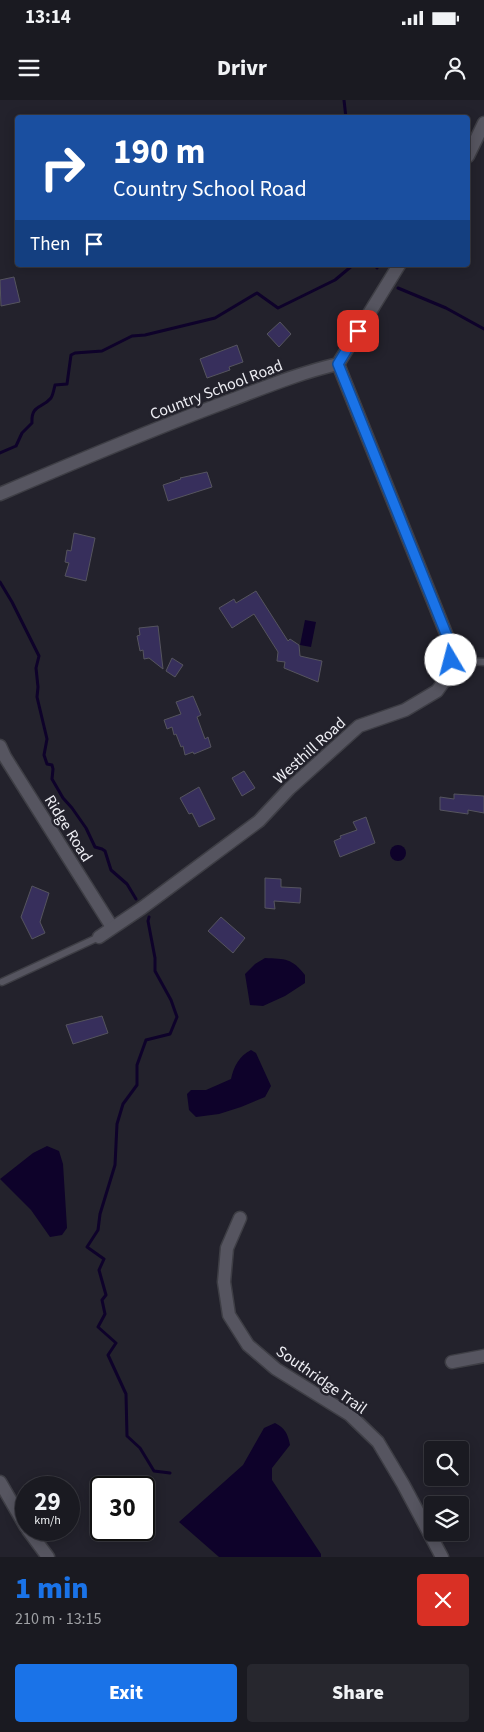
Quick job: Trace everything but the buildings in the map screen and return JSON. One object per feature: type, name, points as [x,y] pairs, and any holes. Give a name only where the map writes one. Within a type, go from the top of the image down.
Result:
[{"type":"street","points":[[470,152],[484,123]]},
{"type":"street","points":[[338,364],[398,267]]},
{"type":"street","name":"Country School Road","points":[[0,494],[186,417],[312,370],[338,364]]},
{"type":"street","name":"Westhill Road","points":[[99,936],[142,908],[259,820],[288,789],[359,726],[405,710],[437,691],[452,670],[449,641],[338,364]]},
{"type":"street","name":"Ridge Road","points":[[0,746],[5,757],[112,927]]},
{"type":"street","name":"Southridge Trail","points":[[240,1218],[227,1248],[224,1282],[230,1315],[248,1345],[276,1369],[350,1415],[378,1442],[442,1557]]},
{"type":"street","points":[[452,1362],[484,1356]]},
{"type":"street","points":[[0,1482],[15,1508]]},
{"type":"street","points":[[36,1541],[48,1557]]},
{"type":"lane","points":[[451,660],[484,662]]},
{"type":"lane","points":[[2,982],[99,936]]},
{"type":"shaded area","points":[[305,620],[316,622],[311,647],[300,645]]},
{"type":"shaded area","points":[[395,845],[401,845],[406,850],[404,859],[395,861],[390,856],[390,850]]},
{"type":"shaded area","points":[[265,958],[283,959],[292,962],[305,975],[305,983],[285,996],[263,1006],[250,1005],[245,974],[255,964]]},
{"type":"shaded area","points":[[251,1050],[256,1053],[271,1086],[265,1097],[219,1114],[196,1117],[189,1110],[187,1094],[191,1090],[206,1090],[231,1079],[238,1062],[243,1055]]},
{"type":"shaded area","points":[[47,1146],[59,1151],[63,1164],[67,1228],[62,1235],[50,1237],[31,1210],[0,1179],[33,1153]]},
{"type":"shaded area","points":[[275,1423],[286,1432],[290,1445],[272,1468],[272,1480],[321,1554],[321,1557],[219,1557],[179,1522],[243,1465],[264,1428]]},
{"type":"waterway","points":[[344,100],[346,115]]},
{"type":"waterway","points":[[0,453],[16,446],[22,433],[32,423],[35,410],[51,398],[55,385],[67,384],[71,355],[102,351],[132,336],[145,335],[215,318],[257,293],[278,308],[335,280],[351,267]]},
{"type":"waterway","points":[[398,288],[446,308],[484,329]]},
{"type":"waterway","points":[[0,582],[39,656],[36,668],[37,697],[47,739],[44,755],[47,764],[52,765],[52,779],[63,798],[86,828],[95,847],[105,851],[111,870],[127,884],[136,899]]},
{"type":"waterway","points":[[149,917],[155,971],[171,1000],[177,1017],[170,1034],[146,1040],[137,1065],[137,1085],[123,1104],[117,1124],[115,1165],[100,1214],[98,1230],[87,1247],[104,1259],[99,1270],[106,1295],[102,1300],[105,1314],[98,1327],[116,1343],[108,1355],[126,1394],[127,1436],[140,1448],[154,1471],[170,1473]]},
{"type":"route","points":[[358,331],[338,364],[449,641],[451,660]]}]
